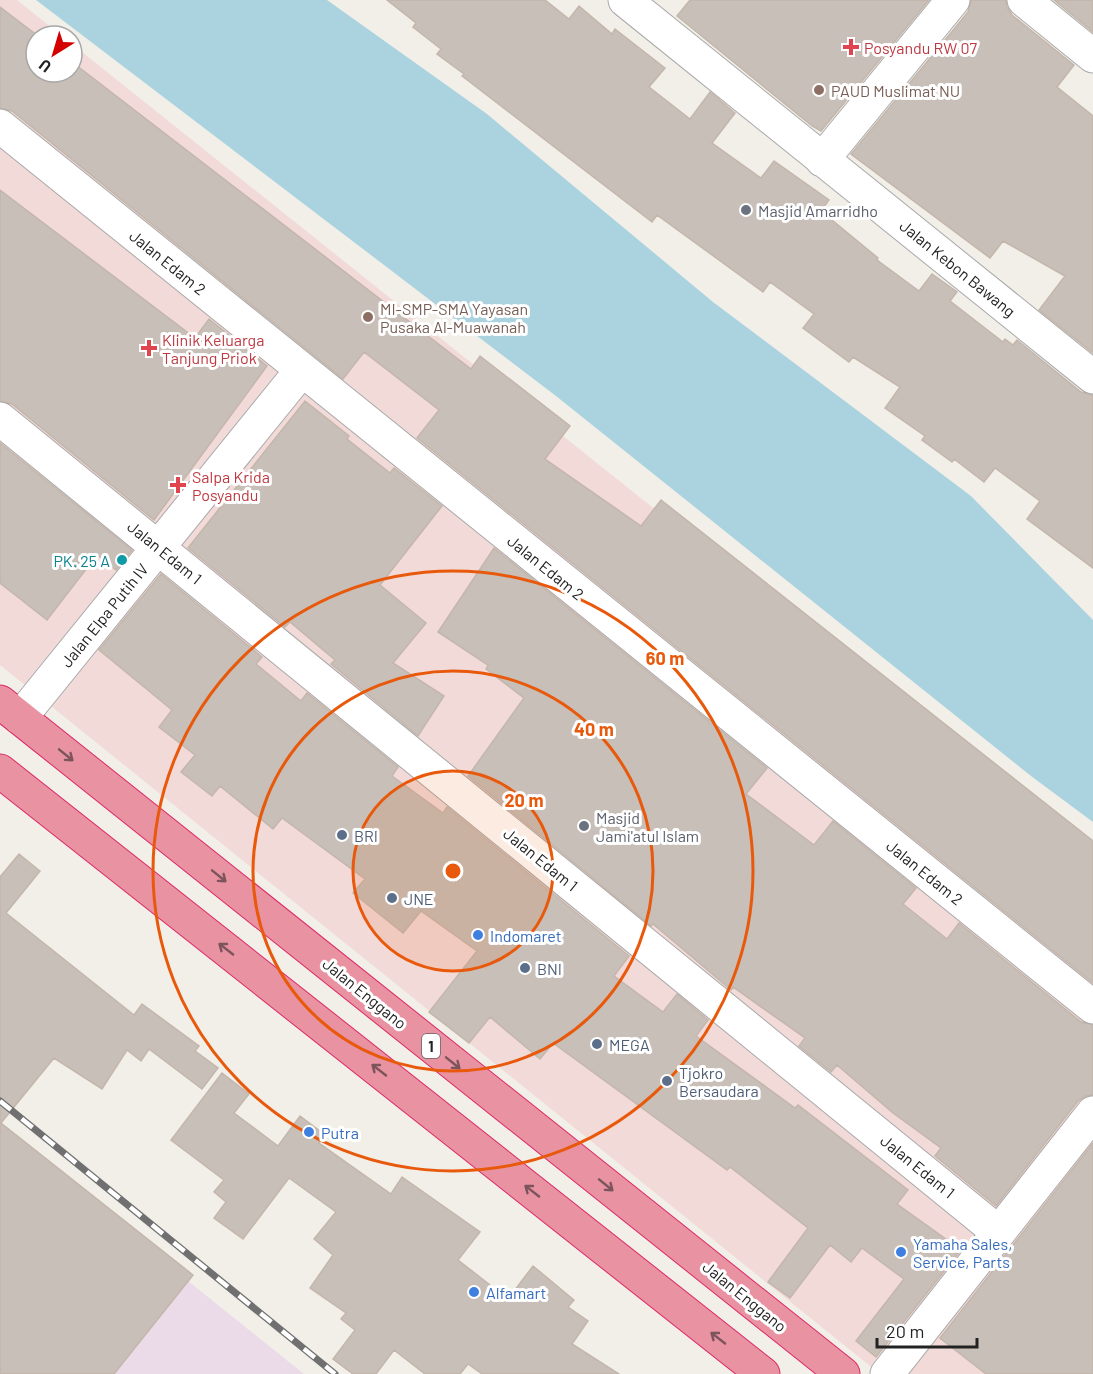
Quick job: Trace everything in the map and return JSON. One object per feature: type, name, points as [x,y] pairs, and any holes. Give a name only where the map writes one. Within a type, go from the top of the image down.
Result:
[{"type":"highway","name":"Jalan Enggano","points":[[10,710],[843,1374]]},
{"type":"highway","points":[[0,771],[763,1374]]},
{"type":"street","name":"Jalan Kebon Bawang","points":[[626,0],[1093,377]]},
{"type":"street","points":[[822,160],[953,0]]},
{"type":"street","points":[[1024,0],[1093,56]]},
{"type":"street","name":"Jalan Edam 2","points":[[0,126],[1093,1007]]},
{"type":"street","name":"Jalan Elpa Putih IV","points":[[10,710],[159,548],[302,371]]},
{"type":"street","name":"Jalan Edam 1","points":[[0,419],[998,1232]]},
{"type":"street","points":[[887,1374],[1093,1113]]},
{"type":"shaded area","points":[[0,0],[17,0],[47,24],[24,24],[24,84],[84,84],[84,54],[1093,859],[1093,1374],[880,1374],[0,665]]},
{"type":"shaded area","points":[[0,1130],[304,1374],[0,1374]]},
{"type":"water","points":[[36,0],[327,0],[487,114],[713,302],[971,496],[1093,620],[1093,822],[1031,776],[556,396],[84,37],[84,24],[68,24]]},
{"type":"building","points":[[387,0],[545,0],[569,19],[579,6],[612,34],[615,29],[665,68],[649,87],[690,119],[710,92],[735,113],[712,143],[761,178],[774,161],[829,200],[821,211],[878,258],[877,260],[919,291],[932,274],[957,292],[950,301],[1003,342],[1005,339],[1013,345],[1017,340],[1081,392],[1093,395],[1093,568],[1027,519],[1040,501],[995,468],[984,482],[954,459],[952,462],[922,440],[925,436],[885,408],[900,387],[853,357],[849,362],[803,328],[814,314],[770,282],[763,292],[657,215],[652,222],[462,76],[464,74],[437,54],[441,49],[413,27],[416,23]]},
{"type":"building","points":[[690,0],[929,0],[821,131],[677,16]]},
{"type":"building","points":[[971,0],[1006,0],[1012,15],[1074,65],[1057,87],[1093,116],[1093,353],[1039,310],[1065,276],[1003,241],[990,258],[851,154],[968,12]]},
{"type":"building","points":[[1054,0],[1093,0],[1093,32]]},
{"type":"building","points":[[0,7],[24,25],[24,84],[84,84],[84,71],[471,369],[480,356],[570,426],[545,459],[641,526],[661,500],[1093,841],[1093,983],[417,438],[439,410],[364,352],[343,379],[12,111],[0,108]]},
{"type":"building","points":[[0,190],[195,338],[209,319],[267,366],[154,520],[12,404],[0,401]]},
{"type":"building","points":[[305,401],[349,436],[347,439],[390,473],[394,468],[442,506],[380,585],[426,623],[393,663],[444,696],[418,736],[331,664],[335,660],[290,622],[285,627],[188,548]]},
{"type":"building","points":[[0,443],[132,550],[116,570],[97,555],[47,620],[0,583]]},
{"type":"building","points":[[494,548],[767,768],[746,794],[814,845],[833,821],[916,888],[903,904],[947,939],[959,923],[1081,1022],[1093,1025],[1093,1095],[1078,1101],[996,1206],[935,1156],[941,1148],[893,1113],[837,1065],[831,1072],[799,1046],[805,1038],[733,987],[731,990],[653,924],[651,926],[468,776],[524,698],[486,669],[488,665],[438,632]]},
{"type":"building","points":[[161,574],[262,657],[256,664],[301,701],[307,693],[398,767],[392,776],[443,813],[447,807],[629,956],[614,976],[663,1012],[677,994],[708,1020],[696,1036],[795,1108],[798,1105],[908,1190],[897,1204],[961,1250],[876,1357],[856,1341],[904,1279],[862,1248],[851,1262],[830,1245],[790,1298],[768,1282],[808,1228],[730,1167],[727,1170],[553,1043],[540,1059],[490,1017],[469,1043],[429,1012],[477,951],[421,911],[403,933],[353,893],[365,879],[282,818],[273,829],[220,786],[212,796],[181,772],[195,755],[159,727],[172,710],[99,650]]},
{"type":"building","points":[[19,854],[40,871],[6,913],[134,1015],[142,1004],[199,1046],[195,1051],[218,1068],[202,1089],[149,1049],[141,1061],[127,1050],[102,1089],[54,1058],[1,1123],[193,1275],[114,1374],[0,1374],[0,877]]},
{"type":"building","points":[[222,1073],[249,1094],[234,1113],[278,1146],[300,1116],[325,1135],[319,1143],[391,1194],[402,1177],[480,1232],[458,1260],[508,1299],[533,1266],[574,1300],[568,1307],[588,1321],[572,1344],[619,1374],[482,1374],[468,1364],[460,1374],[425,1374],[394,1350],[376,1374],[353,1374],[333,1359],[355,1330],[341,1319],[346,1313],[310,1288],[333,1255],[314,1239],[336,1212],[289,1178],[243,1239],[214,1218],[226,1202],[214,1192],[224,1180],[171,1140]]},
{"type":"building","points":[[1093,1143],[1093,1374],[986,1374],[940,1338]]},
{"type":"railway","points":[[0,1101],[335,1374]]},
{"type":"place","name":"Posyandu RW 07","points":[[851,47]]},
{"type":"place","name":"PAUD Muslimat NU","points":[[819,90]]},
{"type":"place","name":"Masjid Amarridho","points":[[746,210]]},
{"type":"place","name":"MI-SMP-SMA Yayasan Pusaka Al-Muawanah","points":[[368,317]]},
{"type":"place","name":"Klinik Keluarga Tanjung Priok","points":[[149,348]]},
{"type":"place","name":"Salpa Krida Posyandu","points":[[178,485]]},
{"type":"place","name":"PK. 25 A","points":[[122,560]]},
{"type":"place","name":"Masjid Jami'atul Islam","points":[[584,826]]},
{"type":"place","name":"BRI","points":[[342,835]]},
{"type":"place","name":"JNE","points":[[392,898]]},
{"type":"place","name":"Indomaret","points":[[478,935]]},
{"type":"place","name":"BNI","points":[[525,968]]},
{"type":"place","name":"MEGA","points":[[597,1044]]},
{"type":"place","name":"Tjokro Bersaudara","points":[[667,1081]]},
{"type":"place","name":"Putra","points":[[309,1132]]},
{"type":"place","name":"Yamaha Sales, Service, Parts","points":[[901,1252]]},
{"type":"place","name":"Alfamart","points":[[474,1292]]}]
